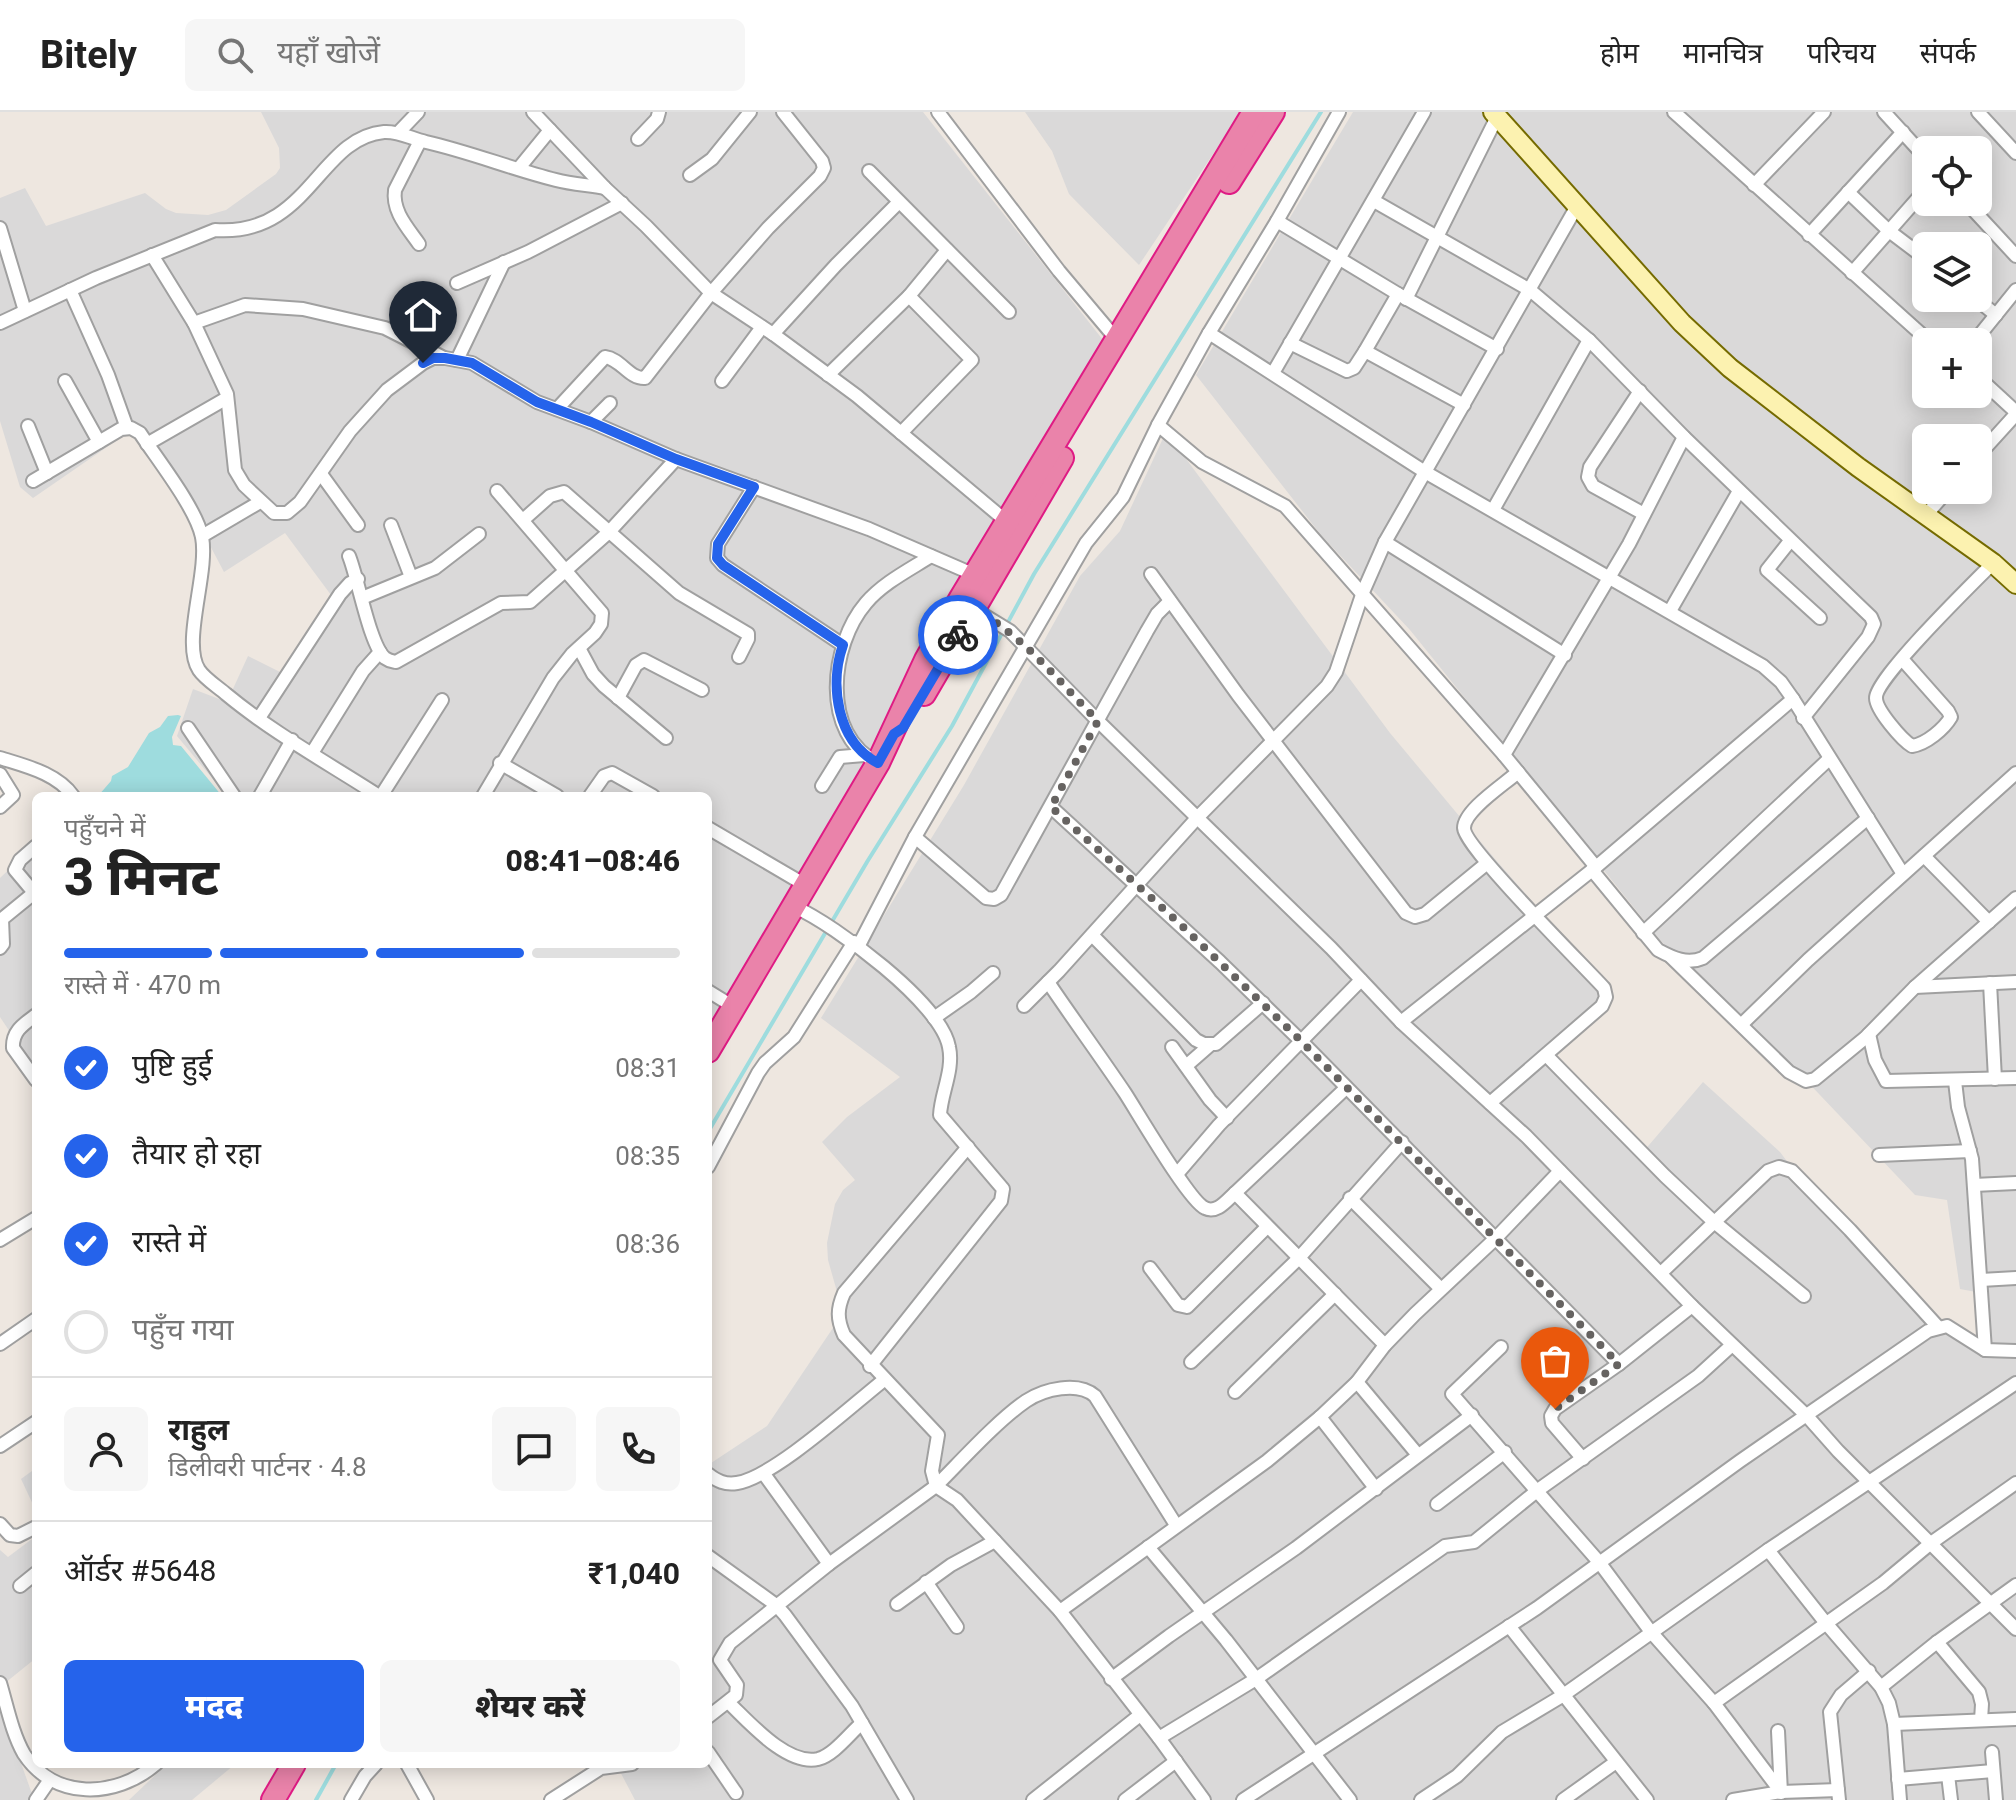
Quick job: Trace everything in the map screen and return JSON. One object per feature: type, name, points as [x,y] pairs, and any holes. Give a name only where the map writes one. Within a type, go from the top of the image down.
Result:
[{"type":"highway","points":[[894,734],[895,725],[926,660],[1006,521],[1254,112]]},
{"type":"highway","points":[[712,1044],[807,886],[871,759],[903,728],[980,612],[1136,333],[1273,112]]},
{"type":"highway","points":[[273,1800],[292,1768]]},
{"type":"street","points":[[398,133],[418,112]]},
{"type":"street","points":[[533,112],[711,293],[768,330],[828,375],[1006,521]]},
{"type":"street","points":[[638,139],[657,119],[659,112]]},
{"type":"street","points":[[690,175],[712,159],[750,112]]},
{"type":"street","points":[[557,409],[605,357],[611,357],[636,378],[645,378],[711,293],[768,228],[820,176],[824,168],[822,161],[783,112]]},
{"type":"street","points":[[938,112],[1059,271],[1118,338]]},
{"type":"street","points":[[712,1159],[758,1073],[794,1037],[1086,543],[1123,497],[1158,425],[1209,333],[1339,112]]},
{"type":"street","points":[[1273,373],[1424,112]]},
{"type":"street","points":[[1674,112],[1914,328]]},
{"type":"street","points":[[1754,185],[1824,112]]},
{"type":"street","points":[[1884,112],[1912,142]]},
{"type":"street","points":[[1978,112],[2016,153]]},
{"type":"street","points":[[1290,343],[1347,371],[1354,368],[1402,296],[1435,237],[1495,114],[1682,323],[1730,368],[1858,467],[1993,563],[2016,584]]},
{"type":"street","points":[[519,168],[550,130]]},
{"type":"street","points":[[1809,235],[1903,132]]},
{"type":"street","points":[[0,323],[70,290],[215,230],[231,231],[271,219],[295,203],[348,145],[374,134],[398,133],[557,181],[605,188]]},
{"type":"street","points":[[419,244],[398,214],[394,199],[395,190],[420,141]]},
{"type":"street","points":[[869,171],[1009,312]]},
{"type":"street","points":[[1848,192],[1912,248]]},
{"type":"street","points":[[1374,201],[1530,290],[1589,340],[1684,437],[1871,617],[1874,624],[1868,637],[1803,718]]},
{"type":"street","points":[[722,381],[768,330],[899,202]]},
{"type":"street","points":[[457,283],[622,203]]},
{"type":"street","points":[[1852,273],[1912,205]]},
{"type":"street","points":[[1024,1006],[1197,818],[1316,700],[1336,672],[1363,592],[1385,542],[1577,206]]},
{"type":"street","points":[[1979,216],[2016,256]]},
{"type":"street","points":[[1277,221],[1497,349]]},
{"type":"street","points":[[0,228],[25,311]]},
{"type":"street","points":[[828,375],[909,296],[947,250]]},
{"type":"street","points":[[152,255],[194,323],[227,398],[235,470],[244,485],[274,513],[287,513],[300,502],[350,431],[387,390],[433,358],[451,359],[472,363],[520,394],[676,459],[869,529],[975,575]]},
{"type":"street","points":[[451,359],[504,262]]},
{"type":"street","points":[[70,290],[108,375],[127,428]]},
{"type":"street","points":[[1985,328],[2016,290]]},
{"type":"street","points":[[901,433],[972,360],[909,296]]},
{"type":"street","points":[[194,323],[245,305],[303,309],[385,328],[451,359]]},
{"type":"street","points":[[1992,312],[1996,315]]},
{"type":"street","points":[[1209,333],[1425,472],[1763,666],[1781,682],[1793,699],[1903,874]]},
{"type":"street","points":[[1493,510],[1589,340]]},
{"type":"street","points":[[1365,351],[1464,405]]},
{"type":"street","points":[[65,381],[99,442]]},
{"type":"street","points":[[1992,390],[2016,413],[1992,440]]},
{"type":"street","points":[[1640,391],[1590,467],[1588,477],[1593,486],[1644,514]]},
{"type":"street","points":[[147,444],[227,398]]},
{"type":"street","points":[[591,422],[610,403]]},
{"type":"street","points":[[1158,425],[1202,462],[1285,506],[1504,755],[1658,950],[1671,957],[1789,1072],[1806,1081],[1815,1079],[1869,1034],[1915,987],[2016,898]]},
{"type":"street","points":[[28,426],[47,473]]},
{"type":"street","points":[[33,481],[127,428],[140,433],[193,515],[202,536],[204,563],[193,634],[199,670],[243,708],[374,792]]},
{"type":"street","points":[[1504,755],[1565,655],[1684,437]]},
{"type":"street","points":[[349,556],[371,632],[380,652],[387,660],[396,662],[501,603],[530,602],[609,532],[676,459]]},
{"type":"street","points":[[321,474],[358,525]]},
{"type":"street","points":[[754,487],[718,544],[717,558],[843,645]]},
{"type":"street","points":[[485,792],[553,678],[595,633],[603,618],[602,613],[497,491]]},
{"type":"street","points":[[1670,611],[1739,491]]},
{"type":"street","points":[[523,520],[550,496],[564,492],[679,593],[748,634],[739,657]]},
{"type":"street","points":[[202,536],[260,502]]},
{"type":"street","points":[[1926,515],[1936,504]]},
{"type":"street","points":[[391,525],[411,577]]},
{"type":"street","points":[[362,598],[435,568],[479,534]]},
{"type":"street","points":[[1790,541],[1767,570],[1820,618]]},
{"type":"street","points":[[1385,542],[1565,655]]},
{"type":"street","points":[[871,759],[843,722],[839,706],[836,680],[843,645],[868,600],[931,556]]},
{"type":"street","points":[[1902,659],[1951,717],[1920,745],[1912,746],[1905,742],[1876,701],[1878,687],[1902,659],[1993,563]]},
{"type":"street","points":[[1151,574],[1406,913],[1415,917],[1425,914],[1486,864]]},
{"type":"street","points":[[259,718],[340,594],[358,579]]},
{"type":"street","points":[[915,837],[986,898],[994,899],[1001,895],[1157,614],[1170,601]]},
{"type":"street","points":[[980,612],[1010,631],[1331,948],[1401,1022],[1490,1103],[1692,1306],[1807,1416],[2016,1629]]},
{"type":"street","points":[[579,648],[593,674],[666,738]]},
{"type":"street","points":[[312,753],[363,671],[380,652]]},
{"type":"street","points":[[618,698],[636,665],[644,660],[702,690]]},
{"type":"street","points":[[1401,1022],[1594,868],[1793,699]]},
{"type":"street","points":[[383,792],[442,700]]},
{"type":"street","points":[[188,728],[231,792]]},
{"type":"street","points":[[262,792],[292,740]]},
{"type":"street","points":[[822,786],[840,757],[871,759]]},
{"type":"street","points":[[0,758],[54,778],[70,792]]},
{"type":"street","points":[[1643,933],[1829,759]]},
{"type":"street","points":[[500,763],[550,792]]},
{"type":"street","points":[[1490,1103],[1602,1006],[1606,997],[1604,988],[1466,839],[1466,818],[1518,772]]},
{"type":"street","points":[[593,792],[604,776],[612,773],[646,792]]},
{"type":"street","points":[[1742,1024],[2016,773]]},
{"type":"street","points":[[0,774],[13,795],[0,807]]},
{"type":"street","points":[[1051,807],[1263,1003],[1619,1364]]},
{"type":"street","points":[[1671,957],[1693,962],[1703,958],[1868,818]]},
{"type":"street","points":[[712,830],[807,886]]},
{"type":"street","points":[[32,850],[20,860],[15,870],[32,890]]},
{"type":"street","points":[[1924,856],[1989,922]]},
{"type":"street","points":[[0,948],[3,939],[0,924],[4,915],[32,896]]},
{"type":"street","points":[[795,907],[852,940],[934,1018],[949,1045],[950,1060],[940,1115],[1003,1189],[1001,1201],[870,1366]]},
{"type":"street","points":[[1092,935],[1196,1040],[1210,1045]]},
{"type":"street","points":[[934,1018],[993,973]]},
{"type":"street","points":[[1177,1174],[1361,980]]},
{"type":"street","points":[[1048,982],[1177,1174],[1202,1207],[1209,1210],[1216,1209],[1235,1193],[1346,1088]]},
{"type":"street","points":[[1915,987],[2016,982]]},
{"type":"street","points":[[1990,983],[1995,1079]]},
{"type":"street","points":[[712,993],[734,1007]]},
{"type":"street","points":[[1186,1066],[1263,1003]]},
{"type":"street","points":[[32,1018],[19,1028],[13,1048],[32,1074]]},
{"type":"street","points":[[1869,1034],[1875,1060],[1886,1081],[2016,1078]]},
{"type":"street","points":[[1172,1047],[1210,1100],[1227,1118]]},
{"type":"street","points":[[1546,1055],[1713,1221],[1804,1296]]},
{"type":"street","points":[[1955,1081],[1974,1185],[1985,1350]]},
{"type":"street","points":[[1191,1362],[1298,1259],[1402,1142]]},
{"type":"street","points":[[968,1147],[844,1293],[838,1308],[838,1321],[844,1335],[870,1366],[938,1435],[932,1471],[936,1486],[957,1500],[1060,1611],[1204,1800]]},
{"type":"street","points":[[1879,1155],[1970,1151]]},
{"type":"street","points":[[1661,1273],[1768,1171],[1779,1167],[1792,1171],[1938,1327]]},
{"type":"street","points":[[1060,1611],[1267,1461],[1320,1417],[1357,1382],[1385,1345],[1560,1171]]},
{"type":"street","points":[[1974,1185],[2016,1183]]},
{"type":"street","points":[[1235,1193],[1385,1345]]},
{"type":"street","points":[[1350,1198],[1441,1289]]},
{"type":"street","points":[[0,1240],[32,1220]]},
{"type":"street","points":[[1150,1268],[1178,1305],[1187,1307],[1267,1227]]},
{"type":"street","points":[[1981,1280],[2016,1278]]},
{"type":"street","points":[[1235,1392],[1335,1294]]},
{"type":"street","points":[[1583,1459],[1552,1423],[1551,1416],[1555,1409],[1619,1364],[1692,1306]]},
{"type":"street","points":[[0,1344],[32,1322]]},
{"type":"street","points":[[1243,1800],[1509,1626],[1928,1331],[1938,1327],[1954,1327],[1985,1350],[2016,1351]]},
{"type":"street","points":[[1159,1738],[1256,1679],[1445,1546],[1474,1542],[1538,1490],[1678,1391],[1732,1345]]},
{"type":"street","points":[[1501,1347],[1452,1394],[1599,1562],[1651,1632],[1714,1703],[1781,1796]]},
{"type":"street","points":[[712,1477],[734,1484],[764,1474],[884,1380]]},
{"type":"street","points":[[1357,1382],[1418,1455]]},
{"type":"street","points":[[1421,1800],[1457,1776],[1502,1732],[1562,1696],[1768,1550],[2016,1383]]},
{"type":"street","points":[[712,1714],[736,1695],[737,1685],[714,1658],[776,1605],[936,1486],[1028,1399],[1073,1387],[1082,1387],[1095,1396],[1176,1525]]},
{"type":"street","points":[[1111,1679],[1376,1489],[1472,1415]]},
{"type":"street","points":[[1320,1417],[1376,1489]]},
{"type":"street","points":[[0,1446],[32,1425]]},
{"type":"street","points":[[1437,1504],[1505,1452]]},
{"type":"street","points":[[764,1474],[829,1564]]},
{"type":"street","points":[[1714,1703],[1883,1583],[1931,1543],[2016,1483]]},
{"type":"street","points":[[0,1524],[10,1535],[18,1536],[32,1529]]},
{"type":"street","points":[[897,1604],[964,1557],[995,1541]]},
{"type":"street","points":[[1148,1547],[1203,1612],[1350,1800]]},
{"type":"street","points":[[1768,1550],[1881,1687],[1894,1724],[1900,1800]]},
{"type":"street","points":[[712,1559],[776,1605],[862,1723],[907,1800]]},
{"type":"street","points":[[20,1586],[32,1576]]},
{"type":"street","points":[[926,1582],[957,1627]]},
{"type":"street","points":[[1881,1687],[2016,1585]]},
{"type":"street","points":[[1509,1626],[1647,1800]]},
{"type":"street","points":[[1937,1642],[1979,1692],[1981,1720]]},
{"type":"street","points":[[1733,1800],[1838,1795],[1830,1712],[1841,1695],[1869,1671]]},
{"type":"street","points":[[0,1683],[22,1752],[32,1766]]},
{"type":"street","points":[[729,1703],[775,1746],[808,1759],[826,1755],[862,1723]]},
{"type":"street","points":[[1033,1800],[1140,1715]]},
{"type":"street","points":[[1894,1724],[2016,1719]]},
{"type":"street","points":[[1778,1731],[1781,1796]]},
{"type":"street","points":[[1992,1752],[1996,1800]]},
{"type":"street","points":[[712,1758],[736,1793]]},
{"type":"street","points":[[1125,1800],[1176,1761]]},
{"type":"street","points":[[1563,1800],[1616,1762]]},
{"type":"street","points":[[34,1768],[65,1790],[85,1794],[118,1786],[152,1768]]},
{"type":"street","points":[[351,1800],[372,1768]]},
{"type":"street","points":[[409,1768],[427,1800]]},
{"type":"street","points":[[551,1800],[601,1768]]},
{"type":"street","points":[[1898,1779],[1993,1771]]},
{"type":"street","points":[[1948,1775],[1951,1800]]},
{"type":"street","points":[[36,1800],[49,1781]]},
{"type":"shaded area","points":[[261,112],[923,112],[1103,340],[852,797],[712,1027],[712,792],[224,792],[177,736],[193,689],[227,702],[248,656],[282,673],[331,595],[285,533],[224,572],[139,425],[33,498],[20,487],[0,421],[0,198],[25,188],[46,226],[145,193],[176,213],[208,215],[226,210],[276,174],[280,168],[279,148]]},
{"type":"shaded area","points":[[1025,112],[1241,112],[1139,265],[1069,194],[1052,151]]},
{"type":"shaded area","points":[[1353,112],[1486,112],[1706,350],[2016,589],[2016,1800],[635,1800],[618,1768],[712,1768],[712,1462],[767,1426],[843,1313],[828,1260],[827,1243],[835,1204],[843,1190],[855,1180],[822,1142],[847,1117],[900,1077],[821,1018],[964,785],[1080,576],[1120,531],[1166,432],[1390,733],[1613,994],[1543,1056],[1643,1152],[1703,1082],[1780,1152],[1810,1192],[1947,1333],[1987,1356],[1987,1294],[1960,1289],[1947,1200],[1915,1195],[1800,1074],[1735,1016],[1660,940],[1410,630],[1321,535],[1196,375]]},
{"type":"shaded area","points":[[1503,112],[2016,112],[2016,569],[1927,504],[1992,504],[1992,424],[1912,424],[1912,493],[1729,354]]},
{"type":"shaded area","points":[[32,848],[32,1065],[0,1017],[0,878]]},
{"type":"shaded area","points":[[32,1471],[32,1502],[21,1479]]},
{"type":"shaded area","points":[[32,1539],[32,1661],[0,1687],[0,1550],[8,1557]]},
{"type":"shaded area","points":[[0,1705],[31,1791],[38,1800],[0,1800]]},
{"type":"shaded area","points":[[163,1768],[230,1768],[192,1800],[129,1800]]},
{"type":"water","points":[[168,716],[181,716],[172,737],[173,745],[181,746],[219,792],[101,792],[112,776],[128,767],[149,733],[160,727]]},
{"type":"waterway","points":[[712,1125],[867,862],[952,726],[1034,574],[1321,112]]},
{"type":"waterway","points":[[316,1800],[334,1768]]},
{"type":"way so far","points":[[958,635],[974,609],[986,616],[1010,631],[1098,721],[1051,807],[1179,923],[1301,1041],[1619,1364],[1555,1409]]},
{"type":"route","points":[[423,363],[433,358],[445,358],[472,363],[537,402],[754,487],[718,544],[717,558],[843,645],[836,680],[843,722],[864,755],[878,763],[894,734],[903,728],[916,708],[958,635]]}]
